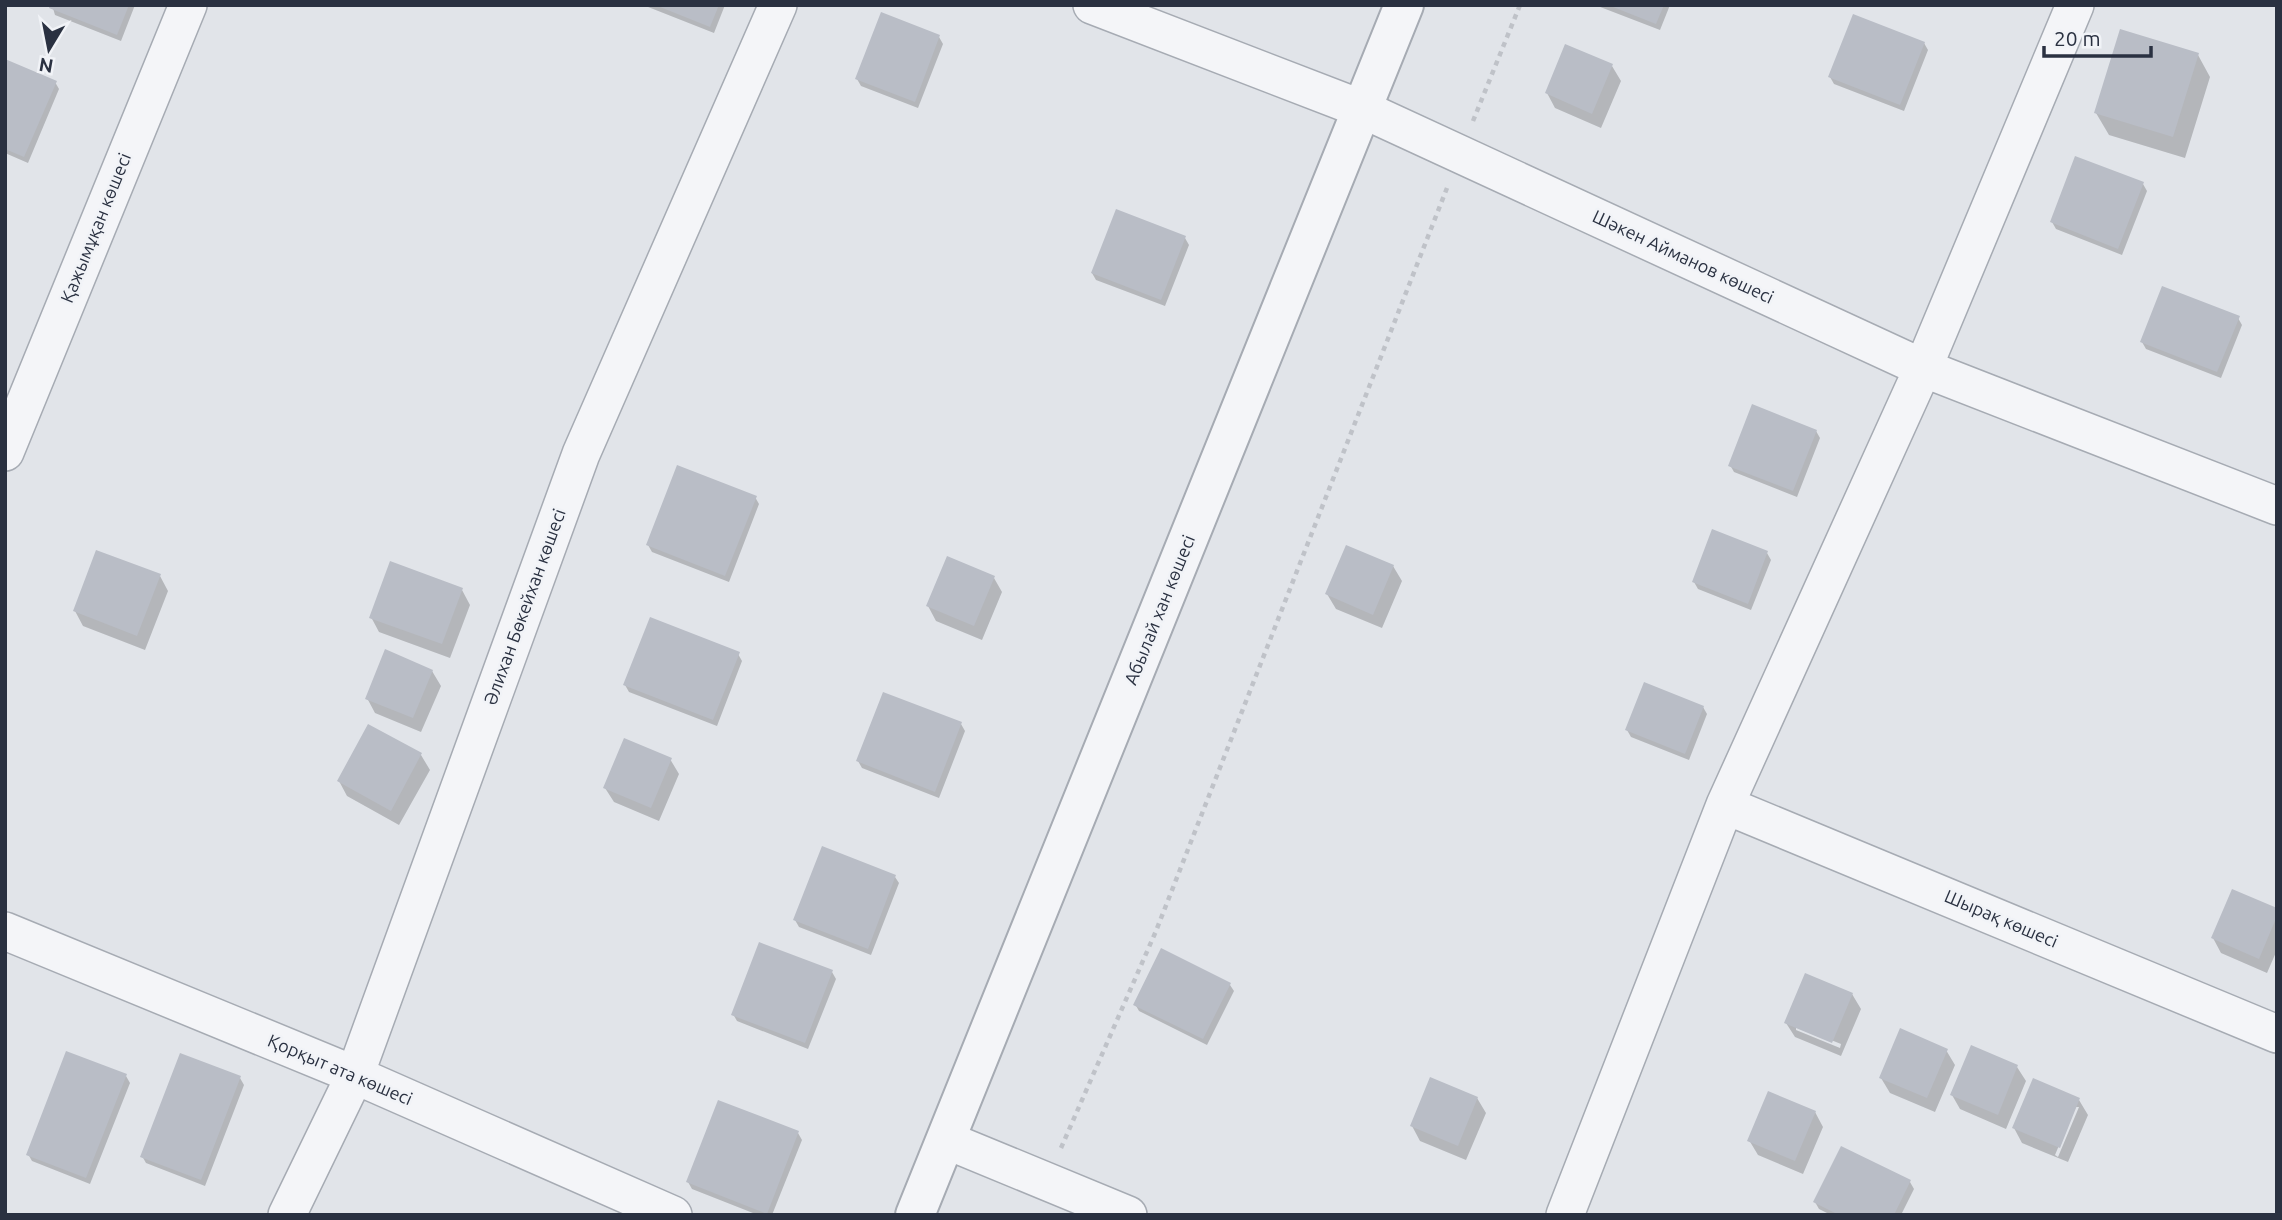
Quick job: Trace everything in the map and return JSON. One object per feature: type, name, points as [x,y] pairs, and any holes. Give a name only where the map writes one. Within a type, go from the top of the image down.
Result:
[{"type":"street","name":"Қажымұқан көшесі","points":[[5,452],[188,5]]},
{"type":"street","name":"Әлихан Бөкейхан көшесі","points":[[287,1215],[355,1075],[581,454],[778,5]]},
{"type":"street","name":"Шәкен Айманов көшесі","points":[[1092,5],[1362,109],[1923,368],[2277,506]]},
{"type":"street","name":"Абылай хан көшесі","points":[[915,1215],[1404,5]]},
{"type":"street","points":[[1565,1215],[1725,805],[1923,368],[2075,5]]},
{"type":"street","name":"Шырақ көшесі","points":[[1725,805],[2277,1034]]},
{"type":"street","name":"Қорқыт ата көшесі","points":[[5,931],[355,1075],[673,1215]]},
{"type":"street","points":[[946,1140],[1128,1215]]},
{"type":"path","points":[[1046,1182],[1156,930],[1520,5]]},
{"type":"building","points":[[50,5],[129,5],[117,35],[49,8]]},
{"type":"building","points":[[655,5],[719,5],[710,27]]},
{"type":"building","points":[[1608,5],[1664,5],[1656,24]]},
{"type":"building","points":[[881,12],[940,35],[915,102],[855,79]]},
{"type":"building","points":[[1853,14],[1925,42],[1900,105],[1828,77]]},
{"type":"building","points":[[2120,29],[2199,53],[2173,137],[2094,113]]},
{"type":"building","points":[[1565,44],[1613,64],[1592,114],[1545,93]]},
{"type":"building","points":[[5,59],[57,81],[24,157],[5,149]]},
{"type":"building","points":[[2075,156],[2144,182],[2118,249],[2050,222]]},
{"type":"building","points":[[1116,209],[1186,236],[1161,300],[1091,273]]},
{"type":"building","points":[[2162,286],[2240,316],[2217,372],[2140,342]]},
{"type":"building","points":[[1752,404],[1817,430],[1793,491],[1728,466]]},
{"type":"building","points":[[677,465],[757,496],[725,576],[646,545]]},
{"type":"building","points":[[1712,529],[1768,551],[1748,604],[1692,582]]},
{"type":"building","points":[[1346,545],[1394,565],[1373,615],[1325,594]]},
{"type":"building","points":[[96,550],[161,574],[137,636],[73,611]]},
{"type":"building","points":[[947,556],[995,576],[974,626],[926,606]]},
{"type":"building","points":[[390,561],[463,588],[442,644],[369,618]]},
{"type":"building","points":[[650,617],[740,652],[713,720],[623,685]]},
{"type":"building","points":[[385,649],[433,670],[413,718],[365,699]]},
{"type":"building","points":[[1644,682],[1704,706],[1685,754],[1625,730]]},
{"type":"building","points":[[883,692],[962,722],[935,792],[856,761]]},
{"type":"building","points":[[368,724],[422,753],[391,811],[337,781]]},
{"type":"building","points":[[624,738],[672,758],[651,808],[603,788]]},
{"type":"building","points":[[822,846],[896,875],[868,949],[793,920]]},
{"type":"building","points":[[2232,889],[2277,908],[2277,916],[2259,959],[2211,938]]},
{"type":"building","points":[[759,942],[833,970],[805,1043],[731,1015]]},
{"type":"building","points":[[1161,948],[1231,983],[1203,1039],[1133,1005]]},
{"type":"building","points":[[1805,973],[1853,993],[1832,1043],[1784,1023]]},
{"type":"building","points":[[1900,1028],[1948,1049],[1927,1098],[1879,1078]]},
{"type":"building","points":[[1971,1045],[2018,1065],[1998,1115],[1950,1095]]},
{"type":"building","points":[[66,1051],[127,1074],[86,1178],[26,1155]]},
{"type":"building","points":[[180,1053],[241,1076],[201,1180],[140,1157]]},
{"type":"building","points":[[1430,1077],[1478,1097],[1458,1146],[1410,1126]]},
{"type":"building","points":[[2033,1078],[2080,1098],[2060,1148],[2012,1128]]},
{"type":"building","points":[[1768,1091],[1816,1111],[1795,1161],[1747,1141]]},
{"type":"building","points":[[718,1100],[799,1131],[767,1214],[686,1182]]},
{"type":"building","points":[[1841,1146],[1911,1180],[1894,1215],[1839,1215],[1813,1202]]}]
